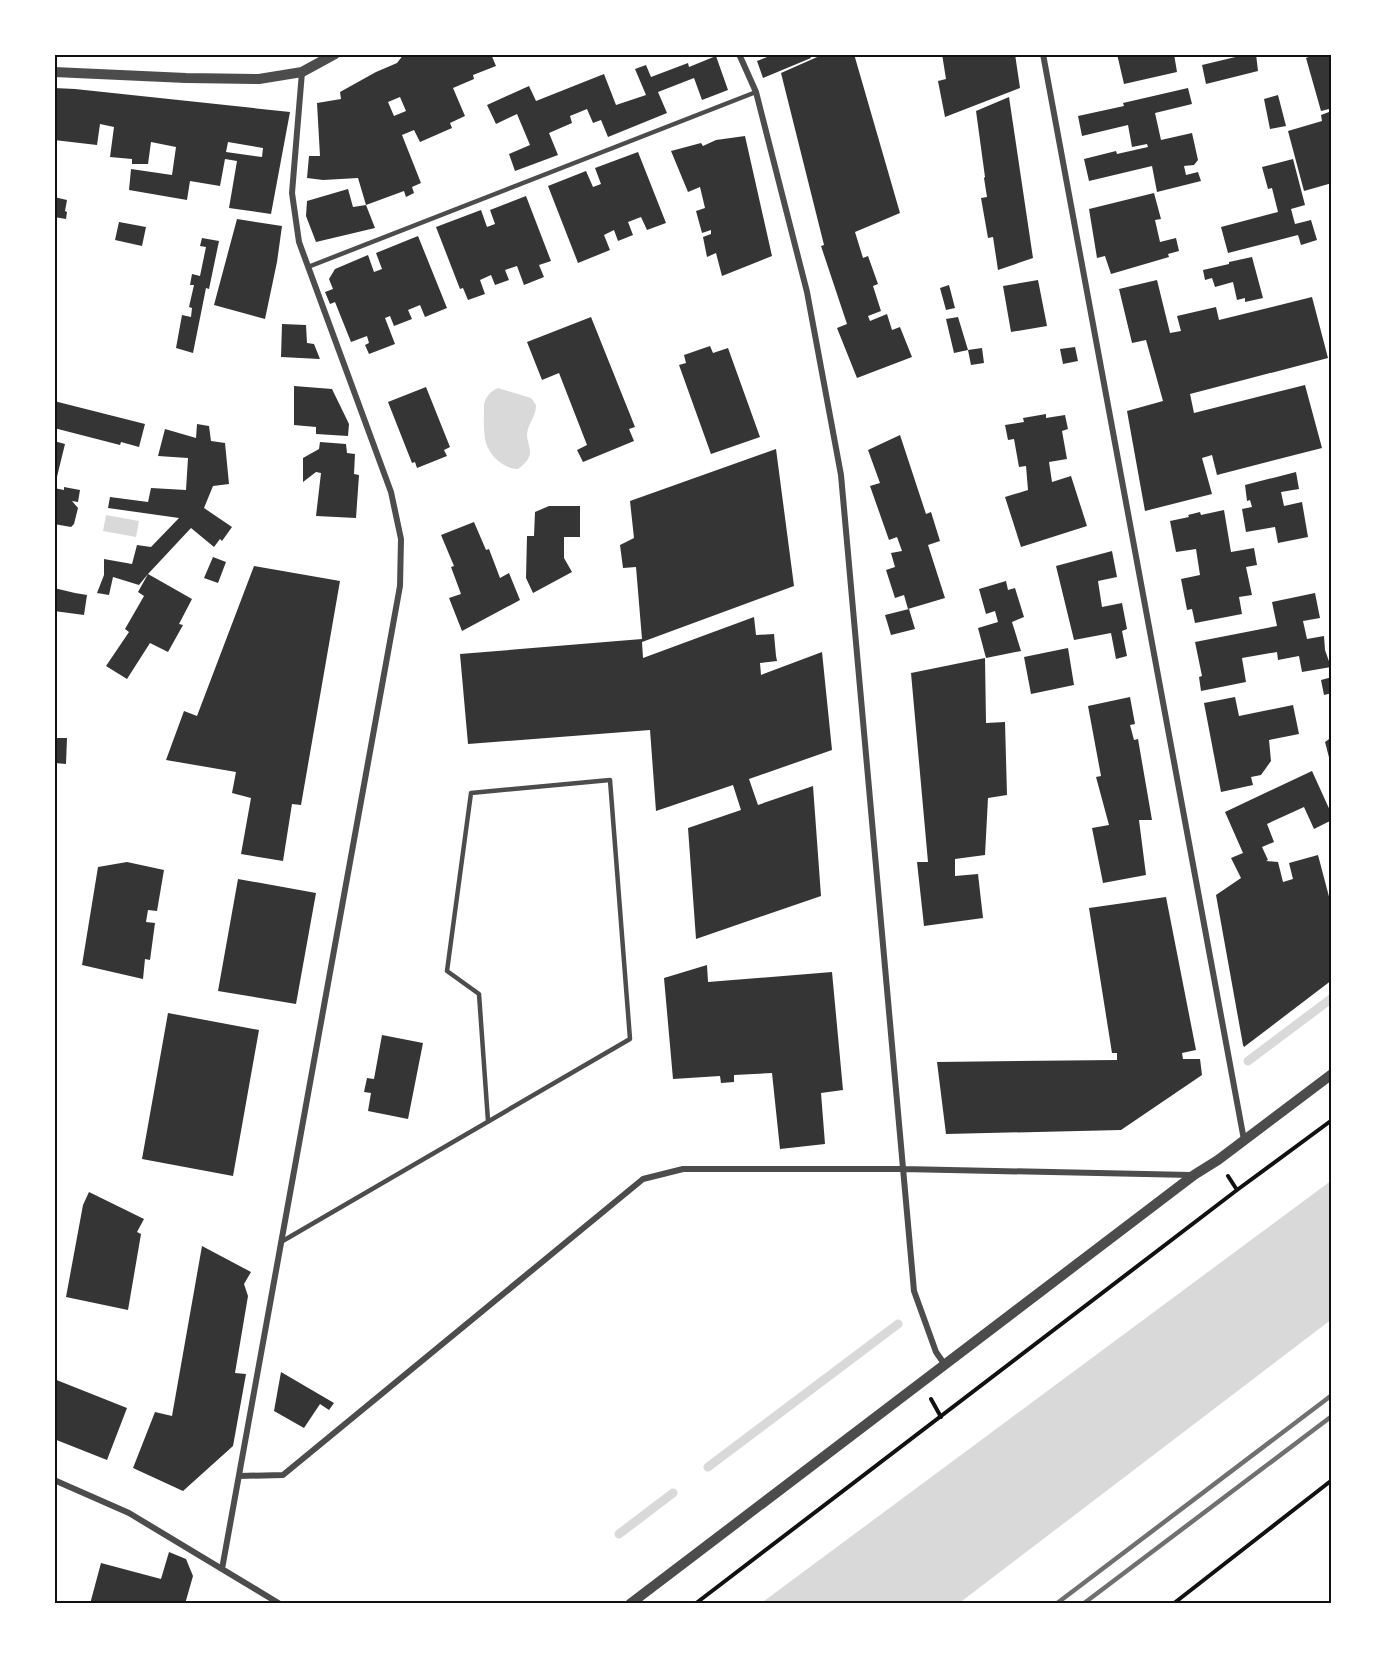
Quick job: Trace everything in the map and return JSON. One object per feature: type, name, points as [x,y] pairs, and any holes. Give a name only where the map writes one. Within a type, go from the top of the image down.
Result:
[{"type":"street","points":[[54,72],[259,79],[302,72],[335,54]]},
{"type":"street","points":[[739,54],[756,92],[807,292],[841,475],[914,1291],[936,1352],[945,1365]]},
{"type":"street","points":[[1043,54],[1244,1140]]},
{"type":"street","points":[[222,1569],[400,586],[401,539],[391,492],[299,242],[292,193],[302,72]]},
{"type":"street","points":[[630,1604],[1194,1175],[1218,1160],[1332,1074]]},
{"type":"street","points":[[239,1476],[284,1475],[643,1179],[683,1169],[903,1169],[1194,1175]]},
{"type":"street","points":[[54,1480],[129,1514],[280,1604]]},
{"type":"lane","points":[[308,267],[756,92]]},
{"type":"lane","points":[[281,1242],[630,1039],[609,780],[471,793],[447,971],[479,994],[488,1121]]},
{"type":"path","points":[[695,1604],[1332,1120]]},
{"type":"path","points":[[1173,1604],[1332,1480]]},
{"type":"shaded area","points":[[498,388],[531,398],[536,405],[527,435],[529,458],[518,469],[508,467],[498,461],[486,443],[484,404],[489,394]]},
{"type":"shaded area","points":[[106,515],[139,521],[136,537],[103,531]]},
{"type":"shaded area","points":[[1332,1180],[1332,1319],[958,1604],[760,1604]]},
{"type":"building","points":[[404,54],[491,54],[496,66],[473,75],[474,79],[453,88],[465,116],[450,123],[452,128],[420,142],[414,130],[402,135],[421,183],[412,187],[414,193],[406,197],[404,191],[366,205],[358,178],[323,180],[307,178],[309,156],[320,156],[317,103],[341,99],[340,92],[397,63]],"holes":[[[400,97],[406,111],[394,116],[388,102]]]},
{"type":"building","points":[[775,54],[809,54],[811,58],[763,78],[757,61]]},
{"type":"building","points":[[824,54],[854,54],[900,213],[855,232],[863,258],[868,256],[878,284],[873,286],[881,311],[868,316],[870,321],[887,314],[892,330],[900,327],[912,357],[857,378],[837,328],[847,324],[821,246],[824,245],[781,73]]},
{"type":"building","points":[[942,54],[1015,54],[1020,88],[945,117],[938,81],[946,79]]},
{"type":"building","points":[[1117,54],[1174,54],[1177,72],[1124,84]]},
{"type":"building","points":[[1256,54],[1258,71],[1206,84],[1202,65]]},
{"type":"building","points":[[1317,54],[1332,54],[1332,183],[1304,191],[1288,131],[1322,121],[1321,115],[1329,112],[1329,109],[1321,111],[1306,58]]},
{"type":"building","points":[[716,56],[728,90],[702,100],[694,78],[658,92],[667,113],[608,137],[601,120],[593,123],[587,109],[570,116],[572,123],[549,133],[558,155],[515,171],[509,154],[530,145],[517,114],[496,124],[487,105],[529,86],[536,101],[604,74],[616,105],[646,95],[635,69],[646,65],[651,77],[688,63],[689,67]]},
{"type":"building","points":[[54,88],[290,112],[271,214],[229,208],[237,161],[225,159],[220,186],[190,181],[187,200],[129,190],[131,169],[172,175],[176,147],[151,142],[148,164],[132,164],[132,159],[110,157],[114,127],[100,124],[97,145],[54,140]],"holes":[[[228,142],[263,148],[262,157],[226,152]]]},
{"type":"building","points":[[1188,88],[1192,104],[1155,113],[1161,140],[1192,133],[1198,160],[1194,165],[1184,166],[1186,175],[1198,172],[1201,181],[1157,192],[1152,166],[1089,181],[1084,159],[1116,151],[1117,154],[1148,147],[1147,144],[1132,147],[1128,125],[1082,136],[1078,116]]},
{"type":"building","points":[[1278,95],[1286,126],[1270,129],[1264,99]]},
{"type":"building","points":[[1009,97],[1033,258],[998,270],[993,237],[988,238],[981,198],[987,197],[976,111]]},
{"type":"building","points":[[745,136],[772,256],[722,276],[716,253],[707,257],[703,237],[711,234],[711,230],[702,233],[696,211],[705,208],[700,187],[688,192],[671,151],[701,143],[703,146],[716,140]]},
{"type":"building","points":[[638,152],[666,223],[647,230],[641,217],[628,222],[633,235],[618,241],[614,230],[604,235],[610,250],[578,263],[548,186],[586,171],[593,187],[601,184],[595,168]]},
{"type":"building","points":[[1293,159],[1305,205],[1291,209],[1295,224],[1311,220],[1317,240],[1301,245],[1298,235],[1228,253],[1221,227],[1278,212],[1272,188],[1268,189],[1262,167]]},
{"type":"building","points":[[348,189],[353,207],[366,205],[375,228],[316,242],[306,216],[307,201]]},
{"type":"building","points":[[1154,193],[1161,219],[1155,220],[1160,242],[1176,238],[1179,251],[1168,254],[1169,257],[1111,274],[1105,256],[1097,258],[1089,209]]},
{"type":"building","points":[[526,196],[551,261],[539,265],[544,277],[524,285],[517,266],[505,270],[509,280],[495,285],[491,275],[480,280],[485,294],[468,300],[463,288],[460,289],[436,227],[481,210],[487,227],[495,224],[490,210]]},
{"type":"building","points":[[54,197],[67,200],[66,219],[54,217]]},
{"type":"building","points":[[237,219],[282,226],[265,319],[214,305]]},
{"type":"building","points":[[119,222],[146,227],[142,246],[115,240]]},
{"type":"building","points":[[418,236],[447,308],[425,317],[420,305],[408,310],[412,319],[394,326],[390,316],[385,318],[395,344],[369,354],[365,345],[369,343],[367,336],[351,342],[335,302],[330,304],[325,292],[333,289],[329,279],[335,269],[368,255],[374,272],[382,269],[376,253]]},
{"type":"building","points":[[202,238],[219,241],[209,289],[206,288],[193,353],[176,348],[182,315],[191,317],[192,308],[189,307],[194,285],[190,285],[192,274],[200,276],[206,247],[200,246]]},
{"type":"building","points":[[1252,257],[1263,298],[1245,302],[1245,298],[1237,300],[1233,282],[1215,287],[1212,278],[1205,280],[1203,270]]},
{"type":"building","points":[[1038,280],[1047,326],[1011,332],[1003,286]]},
{"type":"building","points":[[1157,280],[1170,333],[1181,331],[1177,316],[1216,307],[1219,320],[1312,297],[1328,358],[1190,394],[1194,413],[1305,385],[1322,448],[1217,475],[1212,455],[1202,458],[1212,494],[1145,511],[1127,411],[1163,401],[1146,340],[1132,343],[1119,289]]},
{"type":"building","points":[[949,285],[955,308],[946,310],[940,288]]},
{"type":"building","points":[[591,317],[635,427],[629,429],[634,441],[583,462],[577,450],[587,445],[559,373],[542,380],[527,342]]},
{"type":"building","points":[[958,317],[968,350],[954,353],[946,319]]},
{"type":"building","points":[[282,324],[306,325],[307,343],[314,344],[320,359],[281,357]]},
{"type":"building","points":[[710,346],[713,353],[728,348],[760,437],[711,454],[679,365],[686,363],[684,355]]},
{"type":"building","points":[[1075,347],[1078,361],[1063,364],[1060,349]]},
{"type":"building","points":[[982,348],[984,363],[971,365],[968,350]]},
{"type":"building","points":[[294,386],[332,389],[349,424],[348,436],[316,434],[316,427],[294,425]]},
{"type":"building","points":[[426,387],[450,447],[444,450],[447,456],[417,468],[415,462],[412,463],[388,402]]},
{"type":"building","points":[[54,401],[145,424],[139,447],[121,442],[120,445],[54,428]]},
{"type":"building","points":[[1046,414],[1046,418],[1065,415],[1068,429],[1062,431],[1067,459],[1049,462],[1052,482],[1071,476],[1087,526],[1021,547],[1005,497],[1028,490],[1026,466],[1019,467],[1014,439],[1008,440],[1005,425],[1024,422],[1023,418]]},
{"type":"building","points":[[197,424],[209,426],[211,441],[225,443],[229,484],[213,486],[204,508],[232,527],[222,541],[220,539],[214,547],[191,528],[139,585],[113,577],[109,595],[97,593],[104,575],[104,559],[132,564],[137,545],[151,547],[179,518],[108,508],[110,497],[148,502],[151,488],[186,490],[188,458],[158,456],[165,429],[196,438]]},
{"type":"building","points":[[900,435],[926,514],[931,512],[940,541],[928,545],[945,598],[908,609],[904,595],[895,598],[886,570],[895,567],[891,553],[902,551],[897,537],[889,540],[870,486],[880,483],[868,450]]},
{"type":"building","points":[[54,441],[65,444],[55,485],[54,485]]},
{"type":"building","points":[[320,442],[346,444],[347,453],[355,454],[354,474],[359,475],[356,518],[316,516],[321,473],[316,472],[303,482],[303,458],[319,449]]},
{"type":"building","points":[[776,449],[794,586],[642,642],[643,658],[754,617],[756,635],[774,634],[777,661],[760,663],[761,675],[822,652],[832,750],[749,779],[758,805],[813,786],[821,896],[696,939],[688,828],[741,810],[733,785],[656,811],[650,730],[468,744],[460,654],[642,639],[636,567],[623,568],[620,545],[634,538],[630,501]]},
{"type":"building","points":[[1296,472],[1299,489],[1281,492],[1284,506],[1302,502],[1308,537],[1278,543],[1275,527],[1246,532],[1242,509],[1252,507],[1250,500],[1247,501],[1245,485]]},
{"type":"building","points":[[64,487],[80,490],[78,502],[72,501],[78,508],[71,527],[54,524],[54,488],[64,490]]},
{"type":"building","points":[[549,506],[580,506],[580,537],[564,537],[564,558],[572,572],[533,593],[526,578],[527,536],[534,536],[535,512]]},
{"type":"building","points":[[1224,510],[1231,552],[1254,548],[1257,565],[1246,567],[1252,595],[1239,597],[1242,614],[1195,623],[1192,609],[1187,610],[1181,579],[1200,575],[1196,549],[1176,552],[1170,521],[1200,512],[1201,515]]},
{"type":"building","points":[[474,522],[486,550],[489,549],[500,578],[509,573],[520,600],[462,631],[449,598],[461,594],[451,567],[454,566],[441,535]]},
{"type":"building","points":[[1112,551],[1117,577],[1098,581],[1102,607],[1122,603],[1127,629],[1122,631],[1127,656],[1116,659],[1111,633],[1074,640],[1056,566]]},
{"type":"building","points":[[213,557],[226,562],[218,583],[204,578]]},
{"type":"building","points":[[254,566],[340,581],[301,805],[292,804],[283,861],[241,854],[251,798],[232,793],[236,772],[166,760],[184,711],[197,716]]},
{"type":"building","points":[[148,574],[192,599],[179,624],[183,625],[168,652],[150,643],[127,679],[106,666],[129,632],[125,629],[144,596],[138,592]]},
{"type":"building","points":[[1006,581],[1008,590],[1015,588],[1024,617],[1012,622],[1021,651],[986,658],[978,628],[998,622],[995,611],[986,614],[979,589]]},
{"type":"building","points":[[54,588],[87,595],[84,615],[54,611]]},
{"type":"building","points":[[1315,593],[1320,618],[1303,621],[1307,639],[1324,636],[1325,650],[1331,667],[1302,672],[1299,656],[1278,660],[1277,652],[1242,658],[1246,682],[1201,691],[1199,677],[1202,676],[1195,642],[1277,626],[1272,602]]},
{"type":"building","points":[[909,609],[915,629],[891,635],[885,615]]},
{"type":"building","points":[[1068,648],[1074,685],[1031,694],[1024,657]]},
{"type":"building","points":[[985,658],[986,723],[1005,722],[1007,795],[988,798],[985,855],[955,859],[955,876],[978,874],[983,918],[924,926],[917,862],[928,862],[911,673]]},
{"type":"building","points":[[1332,677],[1332,693],[1324,695],[1321,680]]},
{"type":"building","points":[[1130,697],[1135,724],[1130,725],[1134,740],[1138,739],[1152,820],[1139,820],[1146,875],[1103,883],[1092,828],[1109,825],[1096,777],[1101,776],[1088,706]]},
{"type":"building","points":[[1235,697],[1239,716],[1293,705],[1299,734],[1269,740],[1271,761],[1261,775],[1251,777],[1253,785],[1221,792],[1204,703]]},
{"type":"building","points":[[1332,737],[1332,765],[1331,765],[1325,742]]},
{"type":"building","points":[[56,738],[67,738],[66,764],[55,763]]},
{"type":"building","points":[[1312,771],[1332,815],[1332,820],[1314,829],[1304,807],[1267,824],[1274,842],[1262,847],[1268,860],[1266,861],[1278,862],[1283,882],[1293,879],[1289,863],[1318,855],[1332,908],[1332,980],[1244,1047],[1216,895],[1241,878],[1231,858],[1243,853],[1225,812]]},
{"type":"building","points":[[127,862],[164,870],[157,911],[148,910],[146,922],[155,923],[150,960],[145,959],[143,979],[82,965],[98,867]]},
{"type":"building","points":[[238,879],[316,893],[296,1004],[218,991]]},
{"type":"building","points":[[1166,897],[1196,1050],[1182,1053],[1183,1059],[1200,1059],[1202,1075],[1121,1130],[946,1134],[937,1062],[1117,1060],[1117,1053],[1112,1053],[1089,908]]},
{"type":"building","points":[[707,965],[708,982],[832,972],[843,1090],[821,1093],[825,1144],[780,1149],[772,1073],[734,1075],[734,1082],[721,1083],[720,1076],[673,1079],[664,978]]},
{"type":"building","points":[[168,1013],[259,1030],[233,1176],[142,1159]]},
{"type":"building","points":[[382,1035],[423,1043],[408,1119],[368,1111],[371,1093],[364,1092],[367,1078],[374,1079]]},
{"type":"building","points":[[89,1192],[144,1219],[137,1232],[141,1234],[128,1310],[66,1297],[83,1205]]},
{"type":"building","points":[[202,1246],[251,1272],[244,1284],[248,1296],[235,1373],[246,1374],[233,1446],[183,1491],[133,1468],[155,1412],[172,1416]]},
{"type":"building","points":[[281,1372],[334,1403],[329,1410],[320,1404],[304,1428],[274,1411]]},
{"type":"building","points":[[54,1379],[127,1408],[107,1460],[54,1439]]},
{"type":"building","points":[[169,1552],[186,1559],[193,1576],[185,1604],[90,1604],[101,1563],[161,1579]]},
{"type":"waterway","points":[[1248,1061],[1332,998]]},
{"type":"waterway","points":[[708,1467],[898,1324]]},
{"type":"waterway","points":[[619,1534],[673,1493]]},
{"type":"railway","points":[[1056,1604],[1332,1395]]},
{"type":"railway","points":[[1083,1604],[1332,1416]]}]
